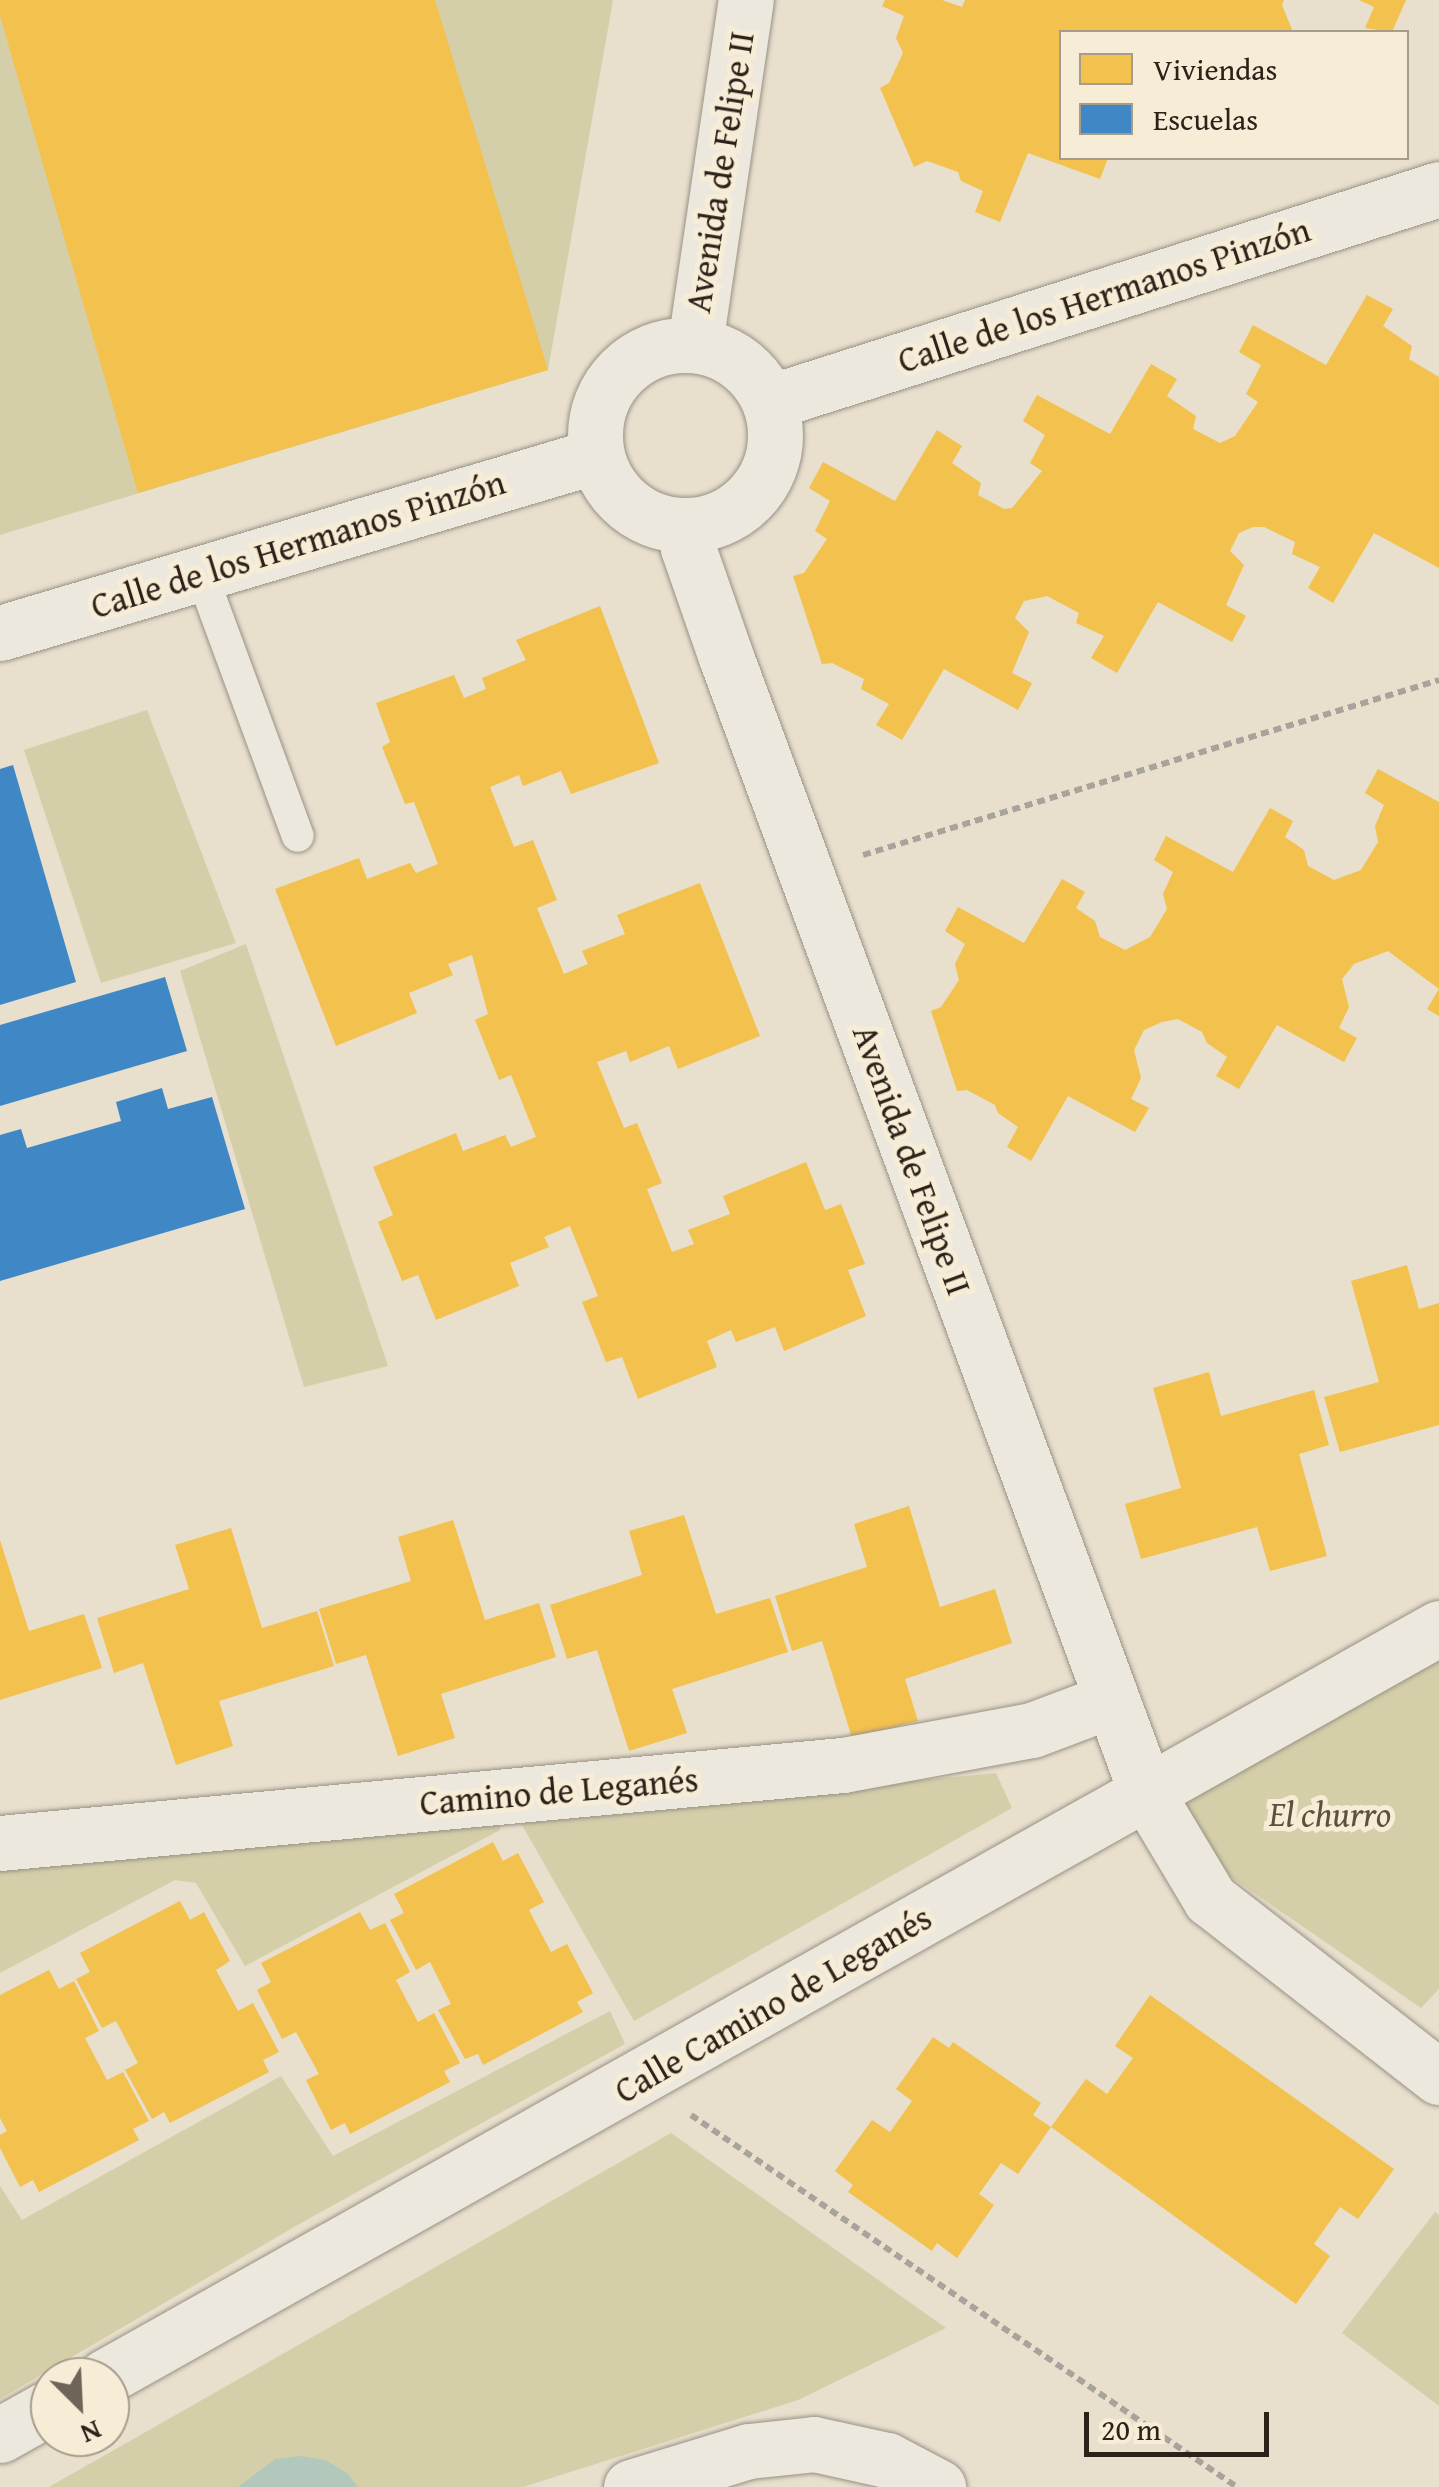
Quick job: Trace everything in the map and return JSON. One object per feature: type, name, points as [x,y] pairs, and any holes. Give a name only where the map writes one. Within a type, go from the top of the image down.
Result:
[{"type":"street","name":"Avenida de Felipe II","points":[[695,344],[746,0]]},
{"type":"street","name":"Calle de los Hermanos Pinzón","points":[[770,402],[1439,190]]},
{"type":"street","points":[[695,344],[726,354],[753,374],[770,402],[775,436],[768,469],[750,498],[722,517],[688,525],[657,521],[629,506],[609,484],[596,456],[596,412],[617,374],[652,350],[695,344]]},
{"type":"street","name":"Calle de los Hermanos Pinzón","points":[[0,633],[596,456]]},
{"type":"street","name":"Avenida de Felipe II","points":[[688,525],[688,548],[726,657],[1146,1792],[1210,1898],[1439,2077]]},
{"type":"street","name":"Calle Camino de Leganés","points":[[130,2363],[1439,1628]]},
{"type":"street","name":"Camino de Leganés","points":[[0,1843],[843,1765],[1032,1730],[1112,1700]]},
{"type":"street","points":[[0,2435],[30,2419]]},
{"type":"street","points":[[631,2487],[749,2451],[814,2444],[887,2460],[938,2487]]},
{"type":"lane","points":[[201,573],[298,836]]},
{"type":"path","points":[[862,856],[1439,680]]},
{"type":"path","points":[[640,2080],[1237,2487]]},
{"type":"green space","points":[[0,0],[613,0],[548,370],[0,535]]},
{"type":"green space","points":[[147,710],[236,943],[101,983],[24,750]]},
{"type":"green space","points":[[246,944],[388,1366],[304,1387],[180,971]]},
{"type":"green space","name":"El churro","points":[[1439,1637],[1439,1989],[1421,2008],[1231,1877],[1146,1792]]},
{"type":"green space","points":[[996,1773],[1012,1808],[634,2021],[518,1818]]},
{"type":"green space","points":[[498,1815],[500,1830],[245,1966],[196,1883],[175,1880],[0,1973],[0,1861]]},
{"type":"green space","points":[[610,2011],[625,2044],[301,2223],[72,2357],[30,2357],[30,2381],[0,2399],[0,2186],[22,2220],[281,2076],[333,2156]]},
{"type":"green space","points":[[671,2133],[946,2328],[798,2400],[523,2487],[49,2487],[102,2457],[130,2457],[130,2441]]},
{"type":"green space","points":[[1435,2212],[1439,2215],[1439,2406],[1342,2333]]},
{"type":"shaded area","points":[[301,2456],[325,2460],[347,2473],[358,2487],[238,2487],[275,2459]]},
{"type":"building: Viviendas","points":[[0,0],[435,0],[548,370],[138,493],[0,16]]},
{"type":"building: Viviendas","points":[[885,0],[942,0],[962,7],[965,0],[1284,0],[1282,5],[1292,30],[1059,30],[1059,160],[1107,160],[1100,179],[1028,153],[1000,222],[975,212],[983,191],[961,181],[958,172],[927,161],[914,167],[880,88],[889,83],[903,53],[896,38],[904,16],[882,6]]},
{"type":"building: Viviendas","points":[[1359,0],[1406,0],[1393,30],[1365,28],[1374,7]]},
{"type":"building: Viviendas","points":[[1367,295],[1393,309],[1383,326],[1412,346],[1409,359],[1439,377],[1439,568],[1374,533],[1333,603],[1308,588],[1320,567],[1292,554],[1295,542],[1264,527],[1253,527],[1239,533],[1230,551],[1244,565],[1226,605],[1246,616],[1232,642],[1158,602],[1117,673],[1091,658],[1104,636],[1076,623],[1079,613],[1047,596],[1024,601],[1015,618],[1029,632],[1012,673],[1032,683],[1018,710],[944,669],[902,740],[876,725],[889,704],[861,689],[864,679],[832,663],[822,664],[793,576],[804,573],[827,539],[815,531],[830,501],[809,488],[823,462],[895,501],[937,430],[962,446],[952,463],[981,483],[978,495],[1004,509],[1012,508],[1042,471],[1030,463],[1045,435],[1023,421],[1037,395],[1110,434],[1151,364],[1177,379],[1167,396],[1196,416],[1193,429],[1220,443],[1235,436],[1258,402],[1246,394],[1261,365],[1239,352],[1253,325],[1326,365]]},
{"type":"building: Viviendas","points":[[600,606],[659,763],[571,794],[561,771],[523,786],[519,775],[490,787],[514,847],[533,840],[557,900],[537,908],[564,974],[588,964],[582,951],[625,934],[617,915],[700,883],[760,1036],[678,1069],[669,1046],[630,1062],[626,1051],[597,1062],[624,1128],[637,1123],[662,1183],[647,1189],[672,1252],[694,1244],[688,1230],[730,1214],[723,1196],[806,1162],[825,1210],[841,1204],[865,1264],[848,1270],[866,1316],[784,1351],[775,1327],[736,1342],[731,1330],[707,1341],[717,1367],[638,1399],[622,1357],[606,1362],[582,1302],[598,1296],[570,1226],[544,1237],[549,1247],[510,1263],[519,1286],[436,1320],[418,1275],[402,1281],[378,1222],[393,1215],[373,1167],[456,1133],[463,1151],[505,1135],[511,1147],[536,1137],[511,1075],[499,1080],[475,1020],[488,1014],[472,955],[448,964],[453,975],[409,993],[417,1013],[336,1046],[275,889],[359,858],[367,879],[410,863],[416,873],[438,864],[414,802],[405,804],[382,747],[390,742],[376,703],[454,675],[464,698],[486,689],[482,678],[526,660],[516,640]]},
{"type":"building: Viviendas","points":[[1378,769],[1439,802],[1439,989],[1388,951],[1354,964],[1342,979],[1349,1007],[1339,1028],[1357,1038],[1344,1062],[1277,1025],[1239,1089],[1216,1076],[1227,1057],[1207,1043],[1202,1032],[1178,1019],[1162,1022],[1144,1030],[1134,1050],[1141,1078],[1131,1099],[1149,1108],[1135,1132],[1068,1096],[1031,1161],[1007,1147],[1018,1127],[998,1113],[995,1105],[967,1090],[957,1091],[931,1011],[941,1007],[959,980],[955,964],[965,944],[945,931],[958,907],[1024,943],[1062,879],[1085,892],[1076,908],[1095,921],[1100,937],[1125,950],[1150,937],[1167,909],[1163,894],[1173,872],[1154,860],[1166,836],[1233,872],[1270,808],[1293,821],[1285,837],[1304,850],[1308,866],[1334,880],[1361,870],[1378,842],[1375,826],[1384,805],[1365,793]]},
{"type":"building: Viviendas","points":[[1439,989],[1439,1016],[1427,1009]]},
{"type":"building: Viviendas","points":[[1407,1265],[1419,1309],[1439,1303],[1439,1425],[1340,1452],[1324,1397],[1379,1382],[1351,1281]]},
{"type":"building: Viviendas","points":[[1209,1372],[1221,1416],[1314,1390],[1329,1445],[1299,1454],[1327,1556],[1270,1571],[1257,1527],[1141,1559],[1125,1504],[1181,1488],[1153,1388]]},
{"type":"building: Viviendas","points":[[909,1506],[940,1607],[995,1589],[1012,1643],[905,1679],[918,1721],[852,1738],[822,1641],[792,1651],[775,1596],[867,1567],[854,1524]]},
{"type":"building: Viviendas","points":[[684,1515],[716,1614],[770,1598],[788,1652],[672,1689],[687,1733],[629,1751],[597,1650],[567,1659],[550,1605],[642,1575],[629,1531]]},
{"type":"building: Viviendas","points":[[453,1520],[485,1620],[539,1603],[556,1657],[441,1694],[455,1738],[398,1756],[366,1655],[336,1664],[319,1609],[411,1581],[398,1537]]},
{"type":"building: Viviendas","points":[[231,1528],[262,1628],[317,1611],[334,1666],[219,1701],[233,1746],[176,1765],[143,1663],[114,1673],[97,1618],[189,1589],[175,1545]]},
{"type":"building: Viviendas","points":[[0,1540],[29,1631],[84,1614],[102,1668],[0,1700]]},
{"type":"building: Viviendas","points":[[493,1842],[503,1861],[518,1853],[544,1902],[529,1910],[551,1952],[567,1944],[593,1993],[577,2002],[583,2012],[483,2065],[478,2054],[465,2059],[438,2010],[451,2004],[430,1962],[416,1970],[390,1920],[404,1913],[394,1894]]},
{"type":"building: Viviendas","points":[[180,1901],[190,1920],[204,1912],[230,1961],[216,1970],[238,2011],[253,2003],[279,2052],[263,2060],[269,2072],[170,2123],[164,2112],[152,2119],[125,2070],[138,2063],[116,2021],[102,2028],[76,1979],[90,1972],[80,1953]]},
{"type":"building: Viviendas","points":[[360,1912],[370,1930],[385,1923],[410,1972],[396,1980],[418,2022],[434,2013],[460,2063],[444,2071],[450,2082],[350,2134],[345,2123],[331,2130],[306,2080],[319,2074],[296,2032],[282,2039],[257,1990],[271,1982],[261,1963]]},
{"type":"building: Viviendas","points":[[49,1970],[59,1989],[74,1981],[99,2031],[85,2038],[107,2080],[123,2072],[149,2121],[133,2129],[139,2140],[39,2192],[33,2180],[20,2187],[0,2148],[0,2135],[7,2131],[0,2118],[0,1995]]},
{"type":"building: Viviendas","points":[[1150,1995],[1394,2169],[1358,2219],[1340,2207],[1314,2244],[1330,2256],[1296,2304],[1051,2127],[1086,2079],[1107,2094],[1133,2058],[1115,2046]]},
{"type":"building: Viviendas","points":[[933,2037],[949,2048],[953,2042],[1041,2103],[1033,2115],[1051,2127],[1018,2174],[1001,2163],[979,2194],[994,2205],[957,2258],[937,2243],[932,2251],[848,2192],[853,2185],[835,2171],[872,2120],[890,2132],[912,2101],[896,2089]]},
{"type":"building: Escuelas","points":[[13,765],[76,982],[0,1005],[0,769]]},
{"type":"building: Escuelas","points":[[165,977],[187,1051],[0,1106],[0,1025]]},
{"type":"building: Escuelas","points":[[162,1088],[168,1109],[212,1097],[245,1209],[0,1281],[0,1135],[21,1129],[27,1148],[121,1121],[116,1102]]}]
